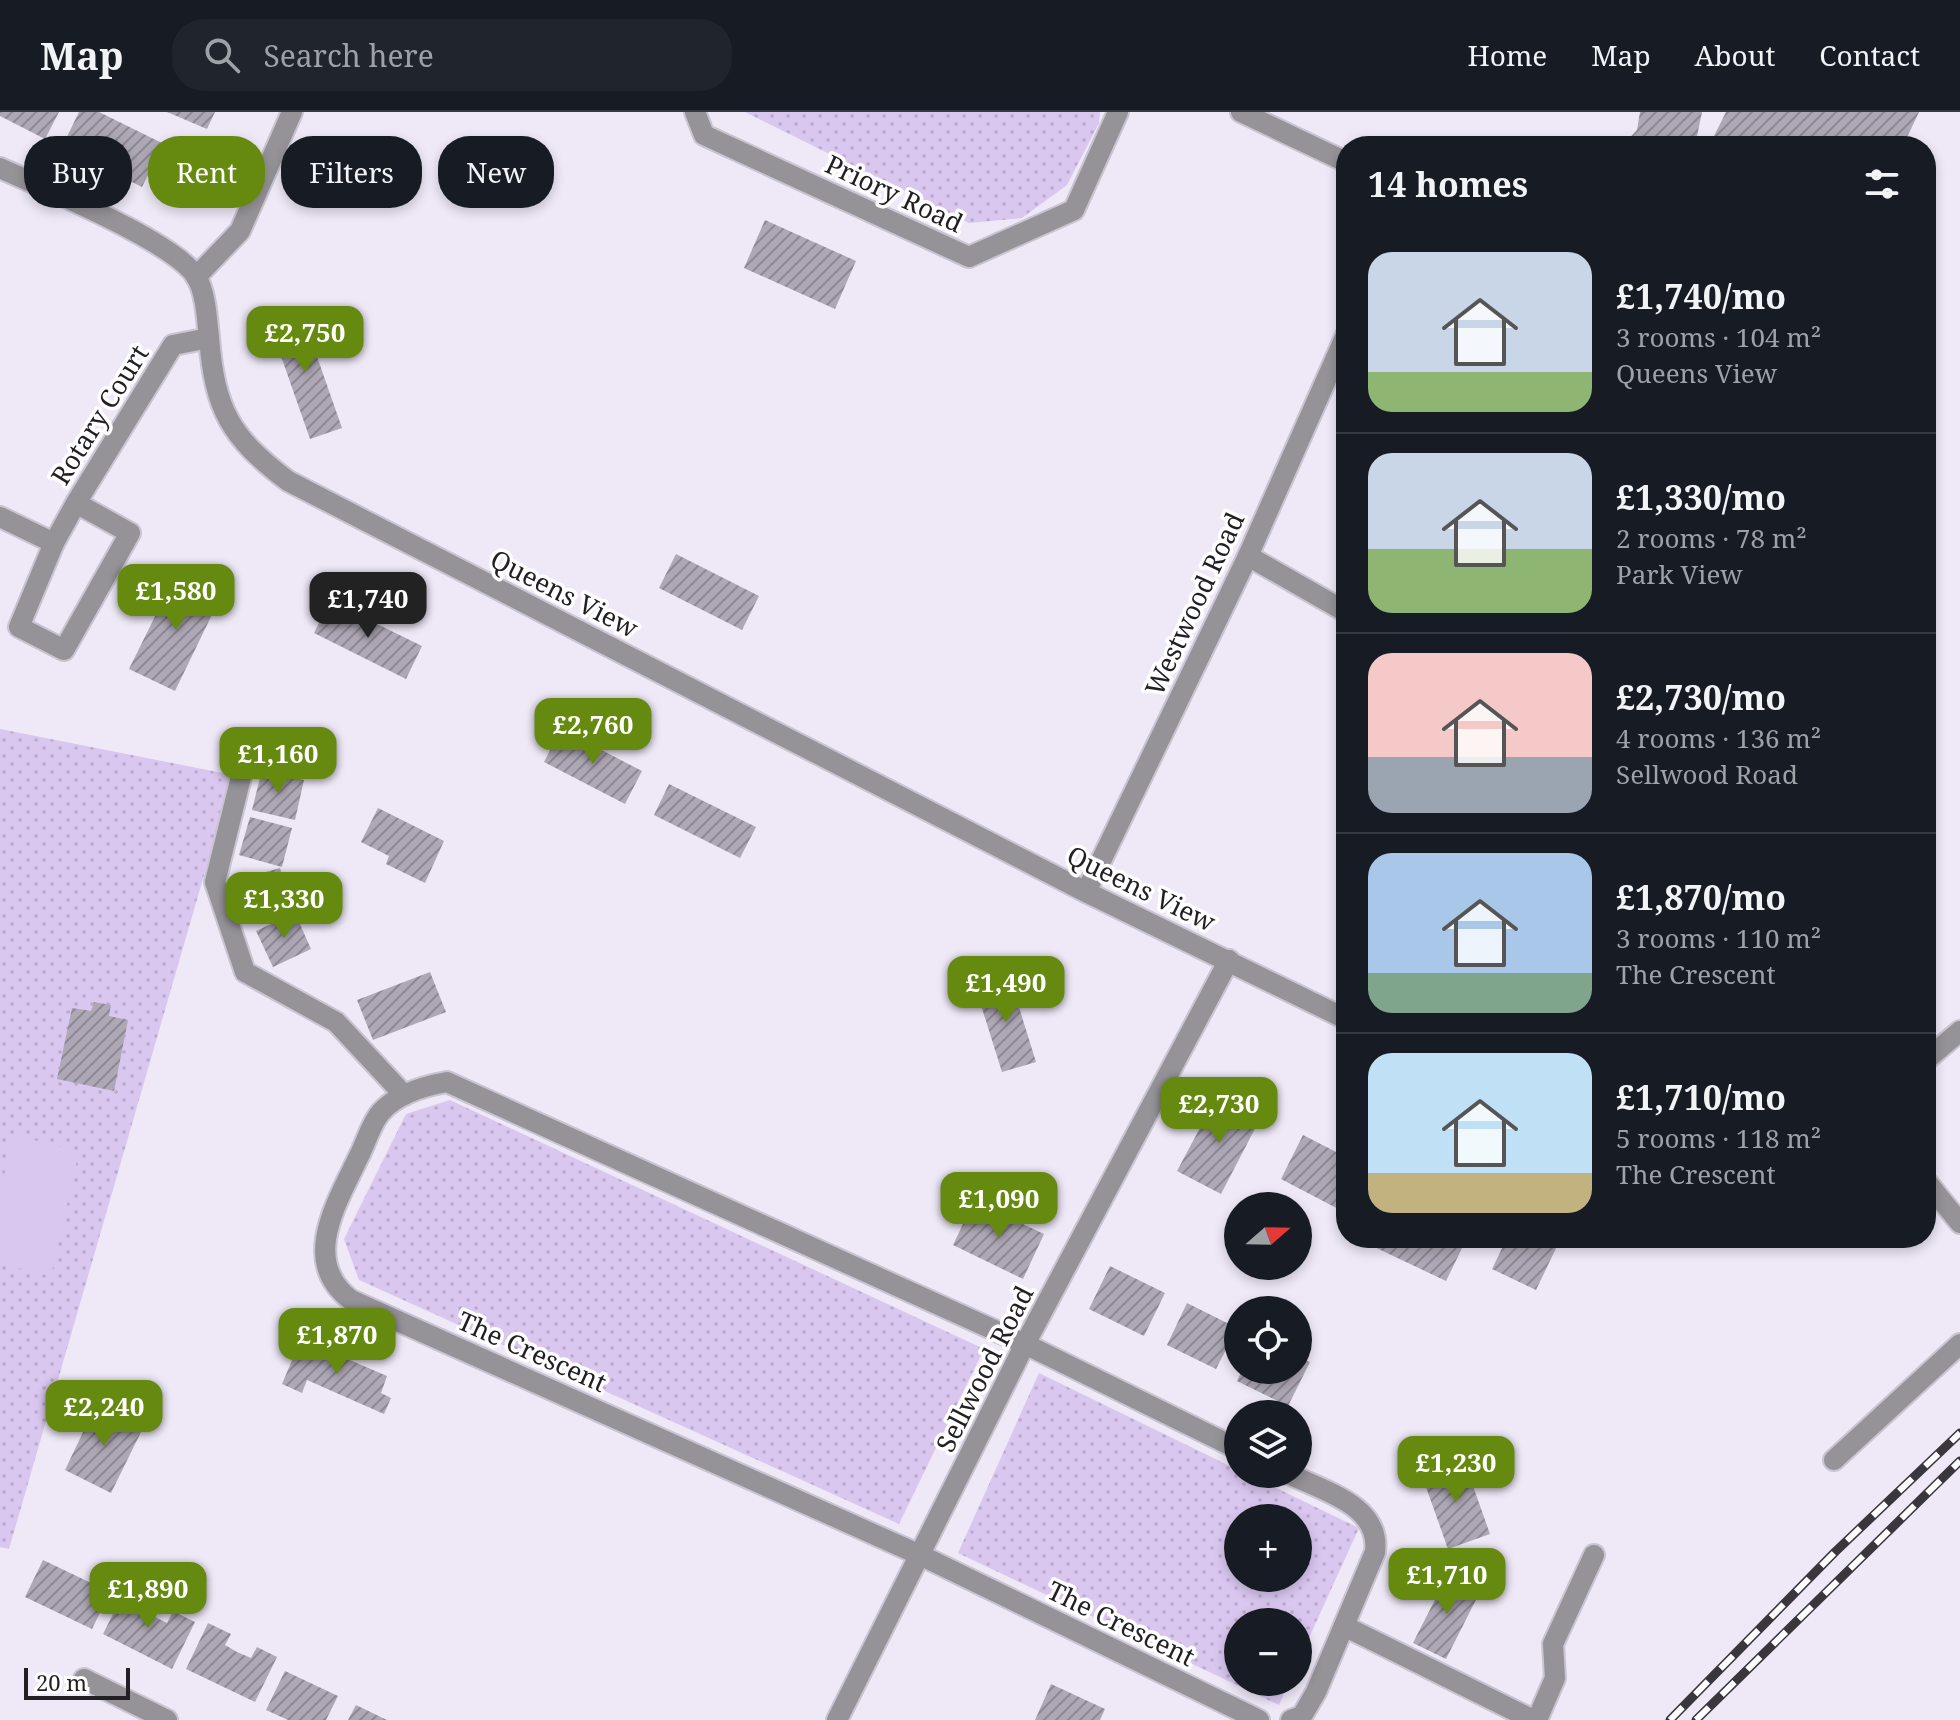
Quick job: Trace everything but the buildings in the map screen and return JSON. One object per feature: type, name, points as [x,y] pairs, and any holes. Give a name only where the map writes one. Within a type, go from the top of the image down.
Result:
[{"type":"street","points":[[0,168],[166,249],[196,277],[240,231],[292,112]]},
{"type":"street","name":"Priory Road","points":[[695,112],[704,135],[969,257],[1074,210],[1118,112]]},
{"type":"street","points":[[1241,112],[1336,157]]},
{"type":"street","name":"Queens View","points":[[196,277],[209,338],[212,378],[225,416],[250,452],[288,481],[1086,892],[1336,1014]]},
{"type":"street","name":"Rotary Court","points":[[76,503],[130,533],[64,650],[19,627],[54,543],[76,503],[173,345],[209,338]]},
{"type":"street","name":"Westwood Road","points":[[1086,892],[1248,556],[1336,358]]},
{"type":"street","points":[[0,517],[54,543]]},
{"type":"street","points":[[1248,556],[1336,606]]},
{"type":"street","points":[[241,777],[215,882],[245,972],[336,1022],[404,1095]]},
{"type":"street","name":"Sellwood Road","points":[[837,1720],[1025,1344],[1229,960]]},
{"type":"street","points":[[1936,1051],[1960,1031]]},
{"type":"street","name":"The Crescent","points":[[1224,1442],[1025,1344],[447,1082],[404,1095],[381,1112],[325,1226],[326,1254],[337,1290],[351,1300],[920,1555],[1259,1720]]},
{"type":"street","points":[[1936,1193],[1960,1223]]},
{"type":"street","points":[[1834,1460],[1960,1344]]},
{"type":"street","points":[[1291,1720],[1302,1716],[1316,1692],[1375,1552],[1377,1537],[1369,1517],[1312,1485]]},
{"type":"street","points":[[1344,1626],[1535,1720],[1555,1678],[1553,1644],[1594,1555]]},
{"type":"street","points":[[84,1679],[167,1720]]},
{"type":"shaded area","points":[[745,112],[1100,112],[1099,123],[1067,185],[1022,218],[969,223]]},
{"type":"shaded area","points":[[0,729],[233,775],[9,1549],[0,1547]]},
{"type":"shaded area","points":[[450,1100],[984,1349],[899,1524],[359,1280],[344,1239],[406,1114]]},
{"type":"shaded area","points":[[13,1135],[79,1151],[51,1276],[0,1264],[0,1194]]},
{"type":"shaded area","points":[[1039,1373],[1224,1463],[1224,1488],[1276,1488],[1309,1504],[1224,1504],[1224,1592],[1312,1592],[1312,1505],[1359,1528],[1312,1631],[1312,1608],[1224,1608],[1224,1679],[958,1553]]},
{"type":"shaded area","points":[[1260,1696],[1283,1696],[1279,1705]]},
{"type":"railway","points":[[1670,1720],[1835,1552],[1960,1433]]},
{"type":"railway","points":[[1696,1720],[1960,1461]]}]
